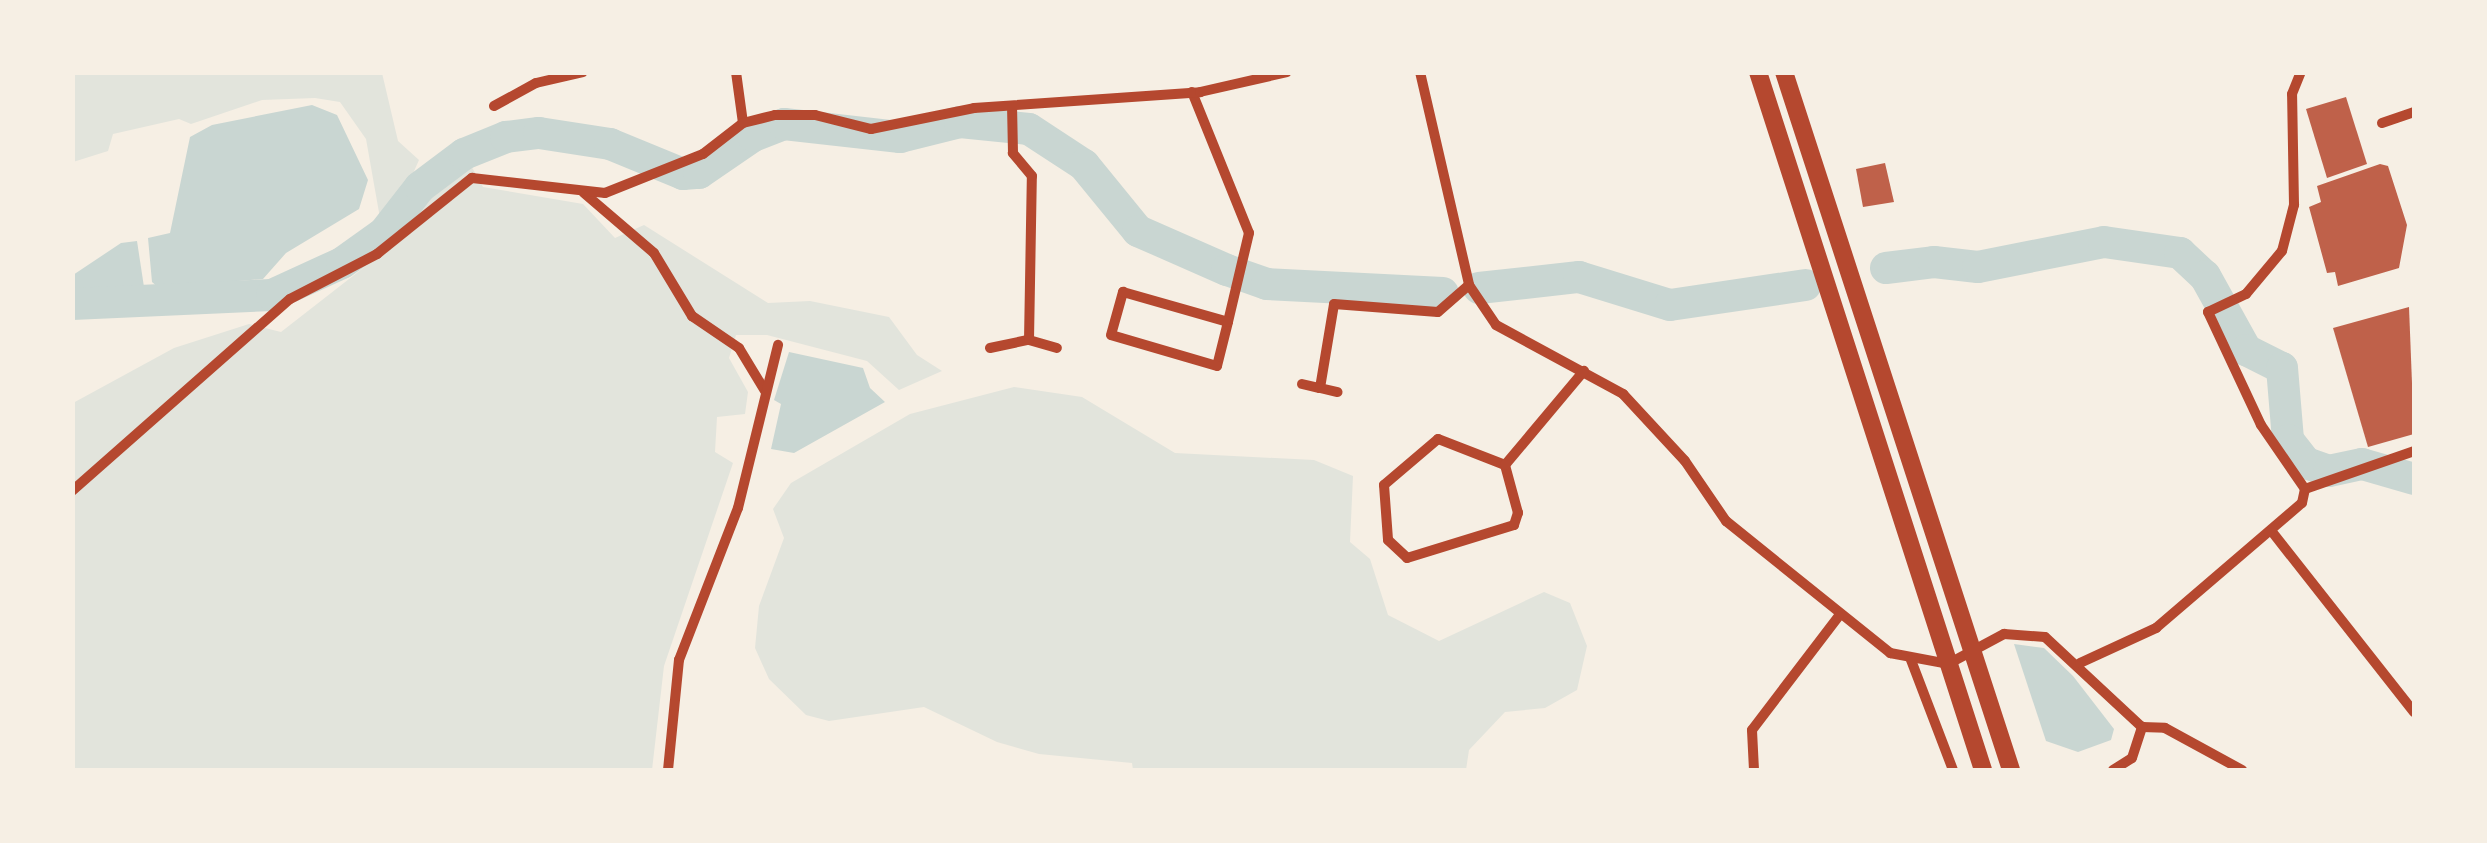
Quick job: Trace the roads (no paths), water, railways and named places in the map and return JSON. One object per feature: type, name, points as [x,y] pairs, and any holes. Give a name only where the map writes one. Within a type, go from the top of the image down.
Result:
[{"type":"highway","points":[[1758,72],[1982,770]]},
{"type":"highway","points":[[1784,72],[2011,770]]},
{"type":"street","points":[[494,106],[536,83],[583,72]]},
{"type":"street","points":[[736,72],[743,122]]},
{"type":"street","points":[[72,492],[290,299],[377,254],[460,184],[510,179],[584,194],[623,187],[703,154],[743,122],[814,115],[871,129],[1012,106],[1192,92],[1287,72]]},
{"type":"street","points":[[1420,72],[1469,285],[1496,326],[1623,394],[1685,461],[1726,520],[1890,654],[1948,664],[1973,646],[2004,634],[2046,637],[2080,663],[2142,727],[2165,728],[2242,770]]},
{"type":"street","points":[[2080,663],[2156,628],[2273,533],[2302,503],[2305,489],[2261,426],[2208,312],[2246,294],[2282,251],[2294,205],[2292,94],[2301,72]]},
{"type":"street","points":[[1192,92],[1249,234],[1228,322],[1216,366],[1111,335],[1123,292],[1228,322]]},
{"type":"street","points":[[1012,106],[1013,153],[1032,176],[1029,340]]},
{"type":"street","points":[[2382,124],[2414,112]]},
{"type":"street","points":[[584,194],[654,252],[692,316],[739,348],[765,391]]},
{"type":"street","points":[[1320,388],[1334,304],[1438,312],[1469,285]]},
{"type":"street","points":[[990,348],[1029,340],[1058,348]]},
{"type":"street","points":[[668,770],[679,660],[738,508],[778,345]]},
{"type":"street","points":[[1505,466],[1584,371]]},
{"type":"street","points":[[1302,384],[1338,392]]},
{"type":"street","points":[[1438,438],[1505,466],[1518,514],[1514,524],[1406,558],[1388,540],[1384,485],[1438,438]]},
{"type":"street","points":[[2305,489],[2414,452]]},
{"type":"street","points":[[2273,533],[2414,712]]},
{"type":"street","points":[[1754,770],[1752,730],[1839,616]]},
{"type":"street","points":[[1911,660],[1953,770]]},
{"type":"street","points":[[2114,770],[2132,758],[2142,727]]},
{"type":"waterway","points":[[72,304],[272,295],[342,263],[384,233],[420,187],[464,154],[506,137],[539,133],[610,144],[683,174],[699,173],[753,136],[784,124],[900,137],[960,122],[1029,129],[1084,165],[1138,231],[1227,270],[1267,284],[1443,293]]},
{"type":"waterway","points":[[1886,268],[1934,262],[1978,267],[2104,242],[2180,253],[2205,276],[2246,350],[2282,368],[2288,440],[2306,463],[2329,471],[2362,464],[2414,479]]},
{"type":"waterway","points":[[1479,288],[1579,277],[1670,305],[1806,285]]}]
